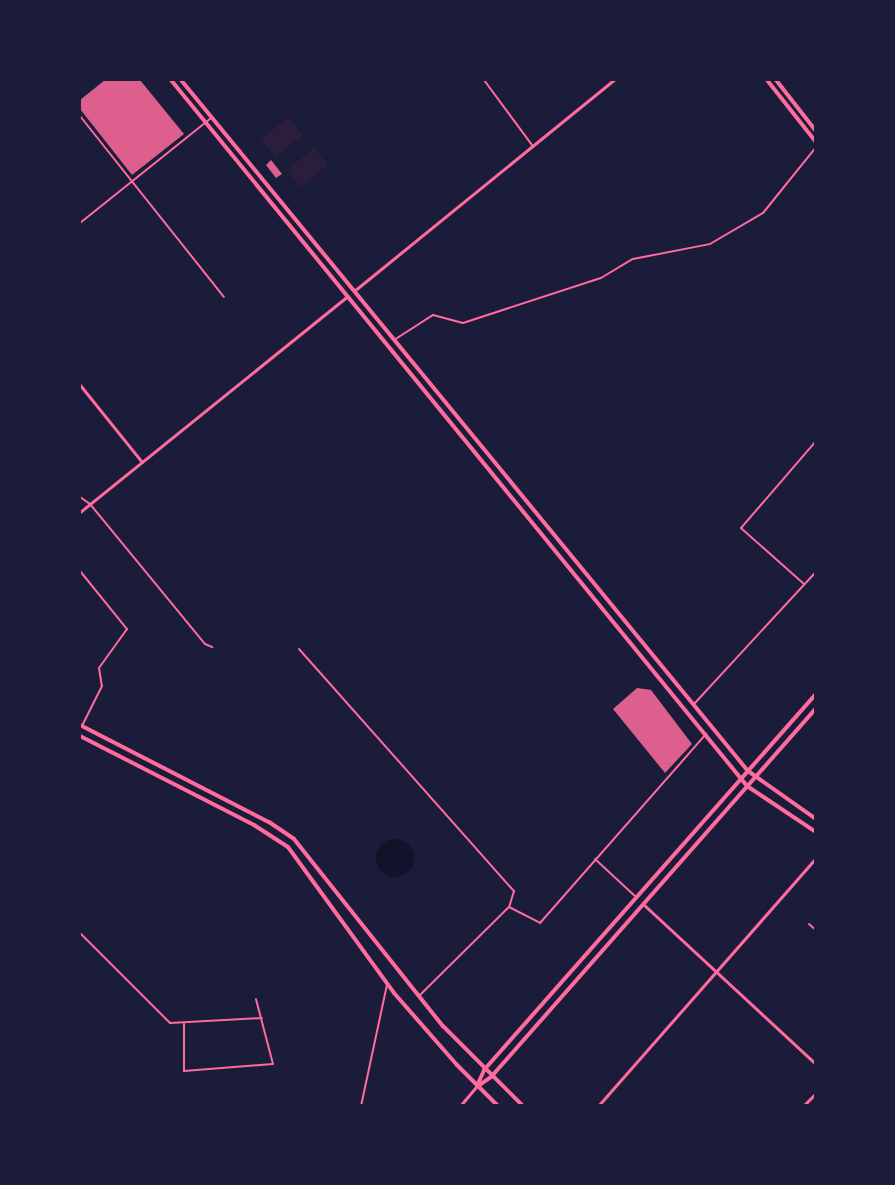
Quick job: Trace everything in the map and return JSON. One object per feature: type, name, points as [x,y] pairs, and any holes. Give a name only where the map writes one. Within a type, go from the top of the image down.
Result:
[{"type":"main road","points":[[171,80],[747,786],[816,832]]},
{"type":"main road","points":[[181,80],[748,771],[816,819]]},
{"type":"main road","points":[[767,80],[816,142]]},
{"type":"main road","points":[[776,80],[816,131]]},
{"type":"main road","points":[[348,296],[354,291]]},
{"type":"main road","points":[[477,1086],[484,1070],[635,896],[816,694]]},
{"type":"main road","points":[[477,1086],[490,1077],[816,708]]},
{"type":"main road","points":[[81,725],[284,831],[319,868],[418,997],[490,1077],[523,1106]]},
{"type":"main road","points":[[80,736],[277,839],[310,875],[342,926],[387,984],[477,1086],[498,1106]]},
{"type":"main road","points":[[277,839],[284,831]]},
{"type":"main road","points":[[310,875],[319,868]]},
{"type":"street","points":[[484,80],[532,146]]},
{"type":"street","points":[[354,291],[614,80]]},
{"type":"street","points":[[80,116],[224,297]]},
{"type":"street","points":[[80,223],[212,118]]},
{"type":"street","points":[[394,340],[433,315],[463,323],[547,292],[601,278],[633,260],[710,244],[764,213],[816,147]]},
{"type":"street","points":[[80,512],[348,296]]},
{"type":"street","points":[[80,385],[142,462]]},
{"type":"street","points":[[804,585],[741,528],[816,441]]},
{"type":"street","points":[[80,498],[90,504],[205,644],[212,647]]},
{"type":"street","points":[[80,571],[127,629],[99,668],[102,686],[81,725]]},
{"type":"street","points":[[694,704],[816,572]]},
{"type":"street","points":[[299,649],[514,891],[509,907],[418,997]]},
{"type":"street","points":[[509,907],[540,923],[706,734]]},
{"type":"street","points":[[598,1106],[816,858]]},
{"type":"street","points":[[596,859],[635,896]]},
{"type":"street","points":[[643,904],[816,1064]]},
{"type":"street","points":[[809,924],[816,930]]},
{"type":"street","points":[[80,933],[170,1023],[262,1018]]},
{"type":"street","points":[[361,1106],[387,984]]},
{"type":"street","points":[[184,1024],[184,1071],[273,1064],[256,999]]},
{"type":"street","points":[[460,1106],[477,1086]]},
{"type":"street","points":[[803,1106],[816,1093]]},
{"type":"shaded area","points":[[288,117],[303,135],[275,157],[261,140]]},
{"type":"shaded area","points":[[314,148],[328,165],[301,187],[287,170]]},
{"type":"shaded area","points":[[395,839],[409,844],[414,858],[409,872],[395,877],[381,872],[376,858],[381,844]]},
{"type":"building","points":[[105,80],[140,80],[184,134],[132,175],[80,109],[80,100]]},
{"type":"building","points":[[271,160],[282,174],[276,178],[266,165]]},
{"type":"building","points":[[637,688],[651,690],[692,744],[665,773],[613,709]]}]
